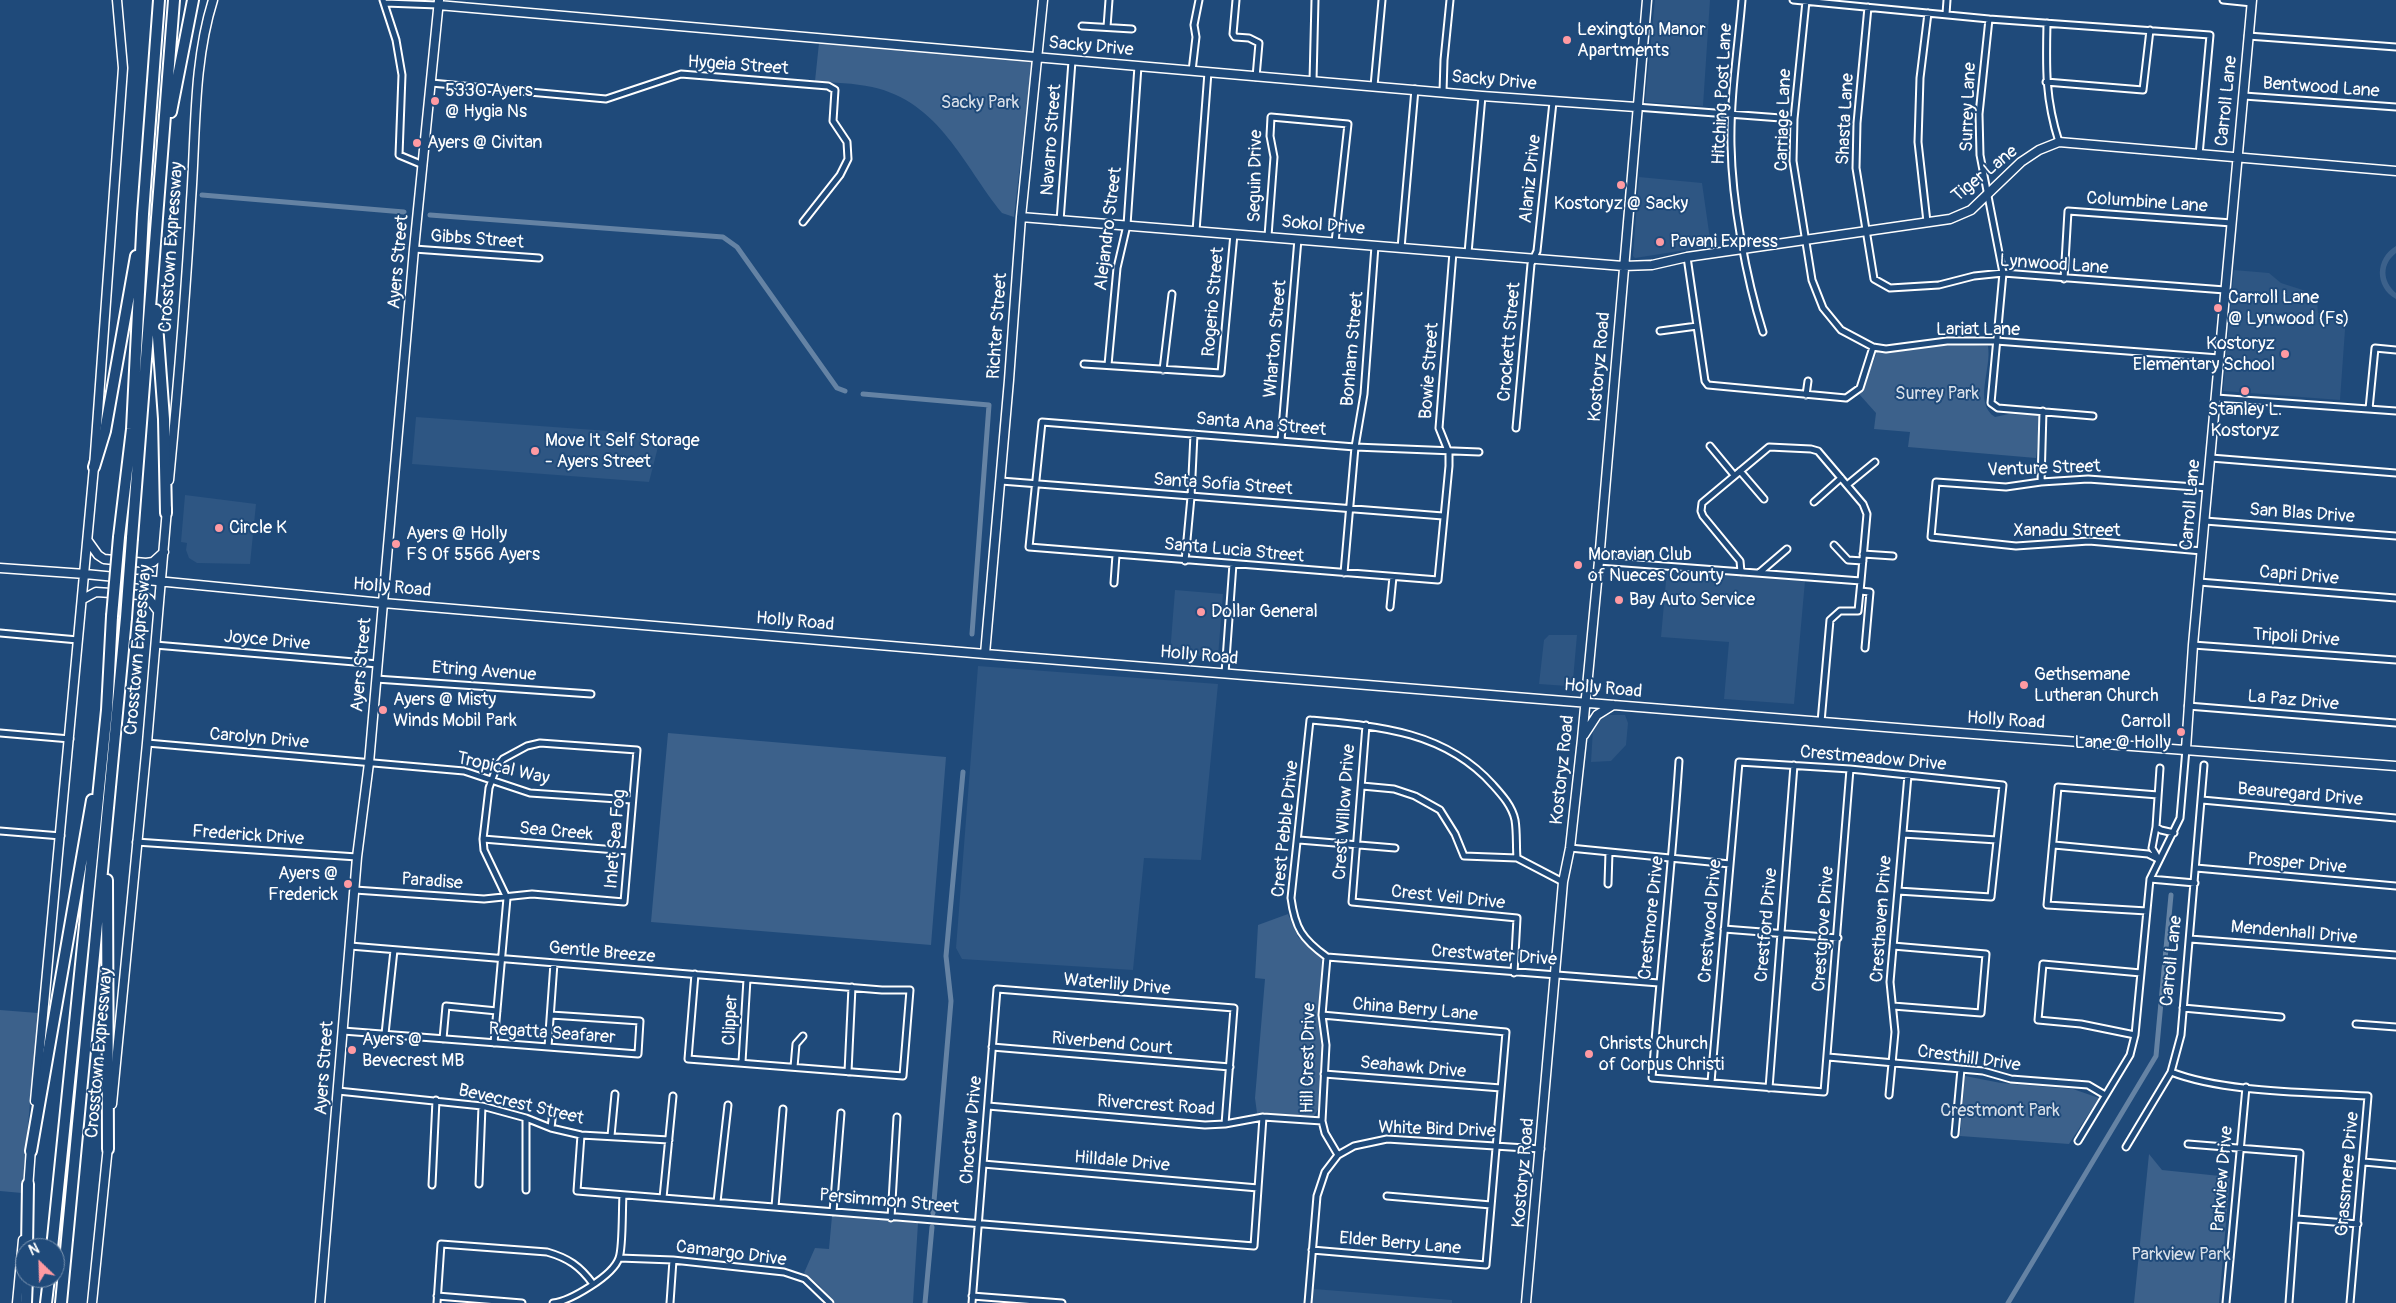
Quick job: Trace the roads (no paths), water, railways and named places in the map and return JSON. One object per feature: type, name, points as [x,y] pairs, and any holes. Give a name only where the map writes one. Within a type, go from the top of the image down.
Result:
[{"type":"highway","points":[[151,92],[154,0]]},
{"type":"highway","name":"Crosstown Expressway","points":[[53,1238],[107,710],[112,616],[119,537],[132,429],[143,214],[159,0]]},
{"type":"highway","name":"Crosstown Expressway","points":[[61,1303],[126,618],[174,0]]},
{"type":"highway","points":[[163,157],[193,0]]},
{"type":"highway","points":[[94,468],[105,431],[143,214]]},
{"type":"highway","points":[[154,276],[164,419],[166,514]]},
{"type":"highway","points":[[31,1151],[107,710]]},
{"type":"highway","points":[[108,1149],[107,856],[112,770]]},
{"type":"highway","points":[[27,1238],[28,1184]]},
{"type":"highway","points":[[26,1303],[27,1288]]},
{"type":"highway","points":[[46,1303],[48,1288]]},
{"type":"main road","points":[[17,1303],[94,468],[122,68],[116,0]]},
{"type":"main road","name":"Crosstown Expressway","points":[[92,1303],[162,581],[166,514],[185,308],[198,87],[205,25],[213,0]]},
{"type":"main road","name":"Richter Street","points":[[985,654],[1001,481],[1021,217],[1043,0]]},
{"type":"main road","name":"Kostoryz Road","points":[[1526,1303],[1542,1149],[1563,882],[1570,848],[1599,561],[1636,107],[1647,0]]},
{"type":"main road","name":"Sacky Drive","points":[[439,2],[1037,58],[1553,102],[1636,107]]},
{"type":"main road","name":"Ayers Street","points":[[320,1303],[357,857],[369,763],[414,249],[439,2]]},
{"type":"main road","name":"Carroll Lane","points":[[2186,749],[2193,645],[2232,223],[2236,157],[2244,96],[2252,2]]},
{"type":"main road","name":"Tiger Lane","points":[[1623,266],[1652,265],[1687,257],[1950,219],[1971,210],[2021,162],[2039,150],[2059,142],[2396,171]]},
{"type":"main road","name":"Sokol Drive","points":[[1021,217],[1623,266]]},
{"type":"main road","points":[[88,540],[98,555],[104,559],[146,563],[153,562],[164,552]]},
{"type":"main road","name":"Holly Road","points":[[0,568],[162,581],[383,603],[985,654],[1821,722],[2396,766]]},
{"type":"main road","points":[[83,599],[96,592],[141,594],[149,598],[158,611]]},
{"type":"main road","points":[[1582,739],[1594,717],[1614,705]]},
{"type":"street","name":"Sacky Drive","points":[[1107,27],[1109,0]]},
{"type":"street","points":[[1192,71],[1196,37],[1194,25],[1199,0]]},
{"type":"street","points":[[1236,0],[1232,34],[1235,37],[1252,39],[1259,43],[1256,77]]},
{"type":"street","points":[[1312,80],[1316,0]]},
{"type":"street","points":[[1374,86],[1382,0]]},
{"type":"street","points":[[1444,92],[1444,60],[1450,0]]},
{"type":"street","name":"Hitching Post Lane","points":[[1742,0],[1731,144],[1733,174],[1744,249],[1756,309],[1763,332]]},
{"type":"street","points":[[1793,0],[1988,19],[2210,35],[2199,155]]},
{"type":"street","points":[[1946,14],[1948,0]]},
{"type":"street","points":[[2223,0],[2252,2]]},
{"type":"street","name":"Carriage Lane","points":[[1804,239],[1793,161],[1794,119],[1806,1]]},
{"type":"street","name":"Sacky Drive","points":[[384,2],[439,2]]},
{"type":"street","points":[[384,2],[396,40],[402,75],[399,155],[423,165]]},
{"type":"street","name":"Shasta Lane","points":[[1867,231],[1856,159],[1857,123],[1868,7]]},
{"type":"street","points":[[1927,222],[1918,142],[1920,78],[1928,13]]},
{"type":"street","name":"Surrey Lane","points":[[1988,19],[1979,114],[1980,155],[2003,273],[1991,403],[1998,408],[2043,410]]},
{"type":"street","points":[[2046,23],[2046,82],[2050,113],[2059,142]]},
{"type":"street","points":[[1082,26],[1132,29]]},
{"type":"street","points":[[2046,82],[2143,90],[2150,30]]},
{"type":"street","points":[[2248,36],[2396,47]]},
{"type":"street","name":"Navarro Street","points":[[1060,221],[1072,61]]},
{"type":"street","name":"Alejandro Street","points":[[1108,365],[1117,268],[1127,225],[1138,66]]},
{"type":"street","points":[[1196,231],[1208,72]]},
{"type":"street","name":"Hygeia Street","points":[[431,82],[606,99],[681,74],[828,86],[835,90],[833,121],[847,142],[848,159],[840,175],[803,222]]},
{"type":"street","points":[[1401,248],[1415,89]]},
{"type":"street","points":[[1468,253],[1482,96]]},
{"type":"street","name":"Bentwood Lane","points":[[2244,96],[2396,107]]},
{"type":"street","name":"Alaniz Drive","points":[[1534,259],[1537,251],[1553,102]]},
{"type":"street","name":"Sacky Drive","points":[[1636,107],[1794,119]]},
{"type":"street","name":"Seguin Drive","points":[[1268,236],[1274,157],[1270,136],[1271,117],[1348,124],[1334,242]]},
{"type":"street","name":"Columbine Lane","points":[[2064,279],[2068,211],[2232,223]]},
{"type":"street","name":"Lynwood Lane","points":[[1867,231],[1874,279],[1890,288],[1939,285],[1974,276],[2003,273],[2225,290]]},
{"type":"street","name":"Rogerio Street","points":[[1163,370],[1221,373],[1234,233]]},
{"type":"street","name":"Wharton Street","points":[[1281,440],[1298,239]]},
{"type":"street","name":"Lariat Lane","points":[[1804,239],[1812,280],[1823,308],[1841,330],[1874,347],[1886,349],[1956,340],[1996,341],[2219,358]]},
{"type":"street","name":"Bonham Street","points":[[1344,573],[1355,447],[1364,394],[1375,246]]},
{"type":"street","name":"Gibbs Street","points":[[414,249],[539,258]]},
{"type":"street","name":"Bowie Street","points":[[1438,580],[1449,466],[1449,452],[1439,428],[1453,252]]},
{"type":"street","points":[[1687,257],[1705,381],[1708,385],[1846,398],[1860,388],[1874,347]]},
{"type":"street","name":"Crockett Street","points":[[1516,428],[1531,264],[1534,259]]},
{"type":"street","points":[[1084,364],[1163,370],[1172,294]]},
{"type":"street","points":[[1660,331],[1697,326]]},
{"type":"street","points":[[2369,409],[2375,348],[2396,350]]},
{"type":"street","points":[[1806,394],[1808,381]]},
{"type":"street","points":[[2216,398],[2396,412]]},
{"type":"street","points":[[2042,482],[2043,410],[2093,416]]},
{"type":"street","name":"Santa Ana Street","points":[[1035,485],[1042,422],[1355,447],[1479,452]]},
{"type":"street","points":[[1185,561],[1194,434]]},
{"type":"street","points":[[1710,446],[1734,475]]},
{"type":"street","points":[[1741,572],[1740,561],[1701,511],[1704,500],[1769,447],[1818,451],[1863,504],[1867,514],[1858,611]]},
{"type":"street","points":[[2211,458],[2396,473]]},
{"type":"street","points":[[1847,485],[1875,462]]},
{"type":"street","points":[[1740,471],[1764,499]]},
{"type":"street","points":[[1814,502],[1841,478]]},
{"type":"street","name":"Venture Street","points":[[1931,537],[1936,482],[2006,486],[2088,479],[2208,488]]},
{"type":"street","name":"Santa Sofia Street","points":[[1001,481],[1443,516]]},
{"type":"street","name":"Santa Lucia Street","points":[[1035,485],[1029,547],[1438,580]]},
{"type":"street","name":"San Blas Drive","points":[[2205,521],[2396,536]]},
{"type":"street","name":"Xanadu Street","points":[[1931,537],[2016,546],[2089,541],[2202,551]]},
{"type":"street","points":[[1834,545],[1848,560],[1863,561]]},
{"type":"street","points":[[1759,574],[1787,549]]},
{"type":"street","points":[[1863,554],[1893,556]]},
{"type":"street","points":[[1114,583],[1116,555]]},
{"type":"street","points":[[1599,561],[1861,581]]},
{"type":"street","points":[[1225,673],[1233,564]]},
{"type":"street","points":[[1390,607],[1393,577]]},
{"type":"street","name":"Capri Drive","points":[[2199,582],[2396,598]]},
{"type":"street","points":[[1860,591],[1870,592],[1865,648]]},
{"type":"street","points":[[1821,722],[1830,620],[1840,611],[1858,611],[1868,614]]},
{"type":"street","points":[[0,633],[78,640]]},
{"type":"street","name":"Joyce Drive","points":[[155,645],[378,664]]},
{"type":"street","name":"Tripoli Drive","points":[[2193,645],[2396,660]]},
{"type":"street","name":"Etring Avenue","points":[[376,679],[590,694]]},
{"type":"street","name":"La Paz Drive","points":[[2188,706],[2396,723]]},
{"type":"street","name":"Crest Pebble Drive","points":[[1327,957],[1307,942],[1300,932],[1293,916],[1291,898],[1299,840],[1310,720],[1366,725]]},
{"type":"street","points":[[1366,725],[1411,735],[1449,748],[1482,772],[1506,799],[1514,819],[1517,858]]},
{"type":"street","name":"Crest Willow Drive","points":[[1352,902],[1366,725]]},
{"type":"street","points":[[0,733],[70,739]]},
{"type":"street","name":"Carolyn Drive","points":[[147,743],[369,763]]},
{"type":"street","name":"Inlet Sea Fog","points":[[490,779],[504,759],[527,746],[540,743],[638,750],[624,902],[532,894],[507,898]]},
{"type":"street","name":"Carroll Lane","points":[[2078,1141],[2130,1055],[2135,1035],[2150,879],[2158,859],[2174,833],[2182,805],[2186,749]]},
{"type":"street","name":"Crestmore Drive","points":[[1679,761],[1652,1078],[1711,1082]]},
{"type":"street","name":"Crestmeadow Drive","points":[[1739,762],[1850,769],[2004,785],[1997,840]]},
{"type":"street","name":"Crestwood Drive","points":[[1711,1082],[1739,762]]},
{"type":"street","name":"Tropical Way","points":[[369,763],[464,772],[530,792],[632,800]]},
{"type":"street","name":"Crestford Drive","points":[[1768,1088],[1794,765]]},
{"type":"street","name":"Carroll Lane","points":[[2126,1147],[2171,1072],[2181,1035],[2204,765]]},
{"type":"street","points":[[2158,859],[2152,848],[2153,834],[2156,827],[2160,768]]},
{"type":"street","name":"Crestgrove Drive","points":[[1768,1088],[1824,1092],[1838,938],[1850,769]]},
{"type":"street","name":"Cresthaven Drive","points":[[1889,1095],[1895,1032],[1890,982],[1908,775]]},
{"type":"street","points":[[490,779],[483,839],[488,860],[507,898],[494,1043]]},
{"type":"street","points":[[1362,786],[1394,789],[1415,796],[1440,810],[1455,834],[1464,856],[1517,858],[1563,882]]},
{"type":"street","points":[[2147,912],[2047,905],[2058,787],[2158,795]]},
{"type":"street","name":"Beauregard Drive","points":[[2202,800],[2396,818]]},
{"type":"street","points":[[2156,827],[2174,833]]},
{"type":"street","points":[[0,831],[61,836]]},
{"type":"street","points":[[1898,891],[1991,897],[1997,840],[1902,834]]},
{"type":"street","name":"Sea Creek","points":[[483,839],[628,851]]},
{"type":"street","points":[[1299,840],[1395,848]]},
{"type":"street","name":"Frederick Drive","points":[[136,842],[357,857]]},
{"type":"street","points":[[2054,845],[2148,854],[2158,859]]},
{"type":"street","points":[[1570,848],[1730,864]]},
{"type":"street","points":[[1608,884],[1609,852]]},
{"type":"street","name":"Prosper Drive","points":[[2196,868],[2396,886]]},
{"type":"street","points":[[2150,879],[2194,883]]},
{"type":"street","name":"Paradise","points":[[355,890],[484,900],[507,898]]},
{"type":"street","name":"Crest Veil Drive","points":[[1352,902],[1517,918],[1514,973]]},
{"type":"street","points":[[1724,929],[1780,935],[1838,938]]},
{"type":"street","name":"Mendenhall Drive","points":[[2190,939],[2396,955]]},
{"type":"street","name":"Gentle Breeze","points":[[350,946],[747,979],[910,990],[903,1076],[848,1072]]},
{"type":"street","points":[[1892,1006],[1981,1013],[1986,954],[1893,946]]},
{"type":"street","points":[[385,1034],[394,950]]},
{"type":"street","name":"Crestwater Drive","points":[[1327,957],[1659,983]]},
{"type":"street","name":"Hill Crest Drive","points":[[1327,957],[1322,1015],[1326,1045],[1322,1121],[1325,1132],[1338,1155]]},
{"type":"street","points":[[548,1047],[554,963]]},
{"type":"street","points":[[2135,1035],[2081,1024],[2038,1020],[2043,964],[2141,973]]},
{"type":"street","points":[[695,974],[688,1059],[848,1072],[852,987]]},
{"type":"street","name":"Clipper","points":[[742,1062],[747,979]]},
{"type":"street","name":"Waterlily Drive","points":[[997,989],[1234,1008],[1230,1067]]},
{"type":"street","name":"Choctaw Drive","points":[[972,1303],[997,989]]},
{"type":"street","points":[[443,1039],[446,1006],[497,1011]]},
{"type":"street","points":[[2183,1008],[2281,1017]]},
{"type":"street","name":"Regatta Seafarer","points":[[343,1031],[638,1054],[640,1022],[550,1015]]},
{"type":"street","name":"China Berry Lane","points":[[1322,1015],[1506,1032],[1501,1088]]},
{"type":"street","points":[[2356,1024],[2396,1027]]},
{"type":"street","points":[[794,1067],[796,1044],[803,1036]]},
{"type":"street","name":"Riverbend Court","points":[[992,1047],[1230,1067]]},
{"type":"street","name":"Cresthill Drive","points":[[1828,1057],[1983,1071],[2011,1079],[2088,1085],[2105,1095]]},
{"type":"street","points":[[1225,1124],[1230,1067]]},
{"type":"street","points":[[1955,1134],[1961,1069]]},
{"type":"street","name":"Grassmere Drive","points":[[2171,1072],[2189,1079],[2246,1087],[2368,1096],[2364,1162],[2350,1303]]},
{"type":"street","name":"Seahawk Drive","points":[[1324,1074],[1501,1088]]},
{"type":"street","points":[[1711,1082],[1768,1088]]},
{"type":"street","name":"Parkview Drive","points":[[2226,1303],[2246,1087]]},
{"type":"street","points":[[1387,1196],[1491,1205],[1501,1088]]},
{"type":"street","name":"Bevecrest Street","points":[[338,1091],[482,1106],[526,1118],[552,1128],[582,1135],[669,1140]]},
{"type":"street","points":[[611,1136],[615,1094]]},
{"type":"street","points":[[663,1198],[673,1096]]},
{"type":"street","points":[[432,1185],[436,1100]]},
{"type":"street","points":[[718,1202],[728,1105]]},
{"type":"street","points":[[479,1184],[482,1106]]},
{"type":"street","name":"Rivercrest Road","points":[[988,1106],[1205,1124],[1225,1124],[1263,1117],[1322,1121]]},
{"type":"street","points":[[775,1207],[783,1109]]},
{"type":"street","points":[[552,1128],[554,1110]]},
{"type":"street","points":[[832,1212],[841,1113]]},
{"type":"street","points":[[1258,1188],[1263,1117]]},
{"type":"street","points":[[526,1118],[526,1190]]},
{"type":"street","points":[[891,1218],[897,1118]]},
{"type":"street","name":"Persimmon Street","points":[[582,1135],[577,1191],[891,1218],[978,1223],[1254,1246],[1258,1188]]},
{"type":"street","name":"White Bird Drive","points":[[1308,1303],[1314,1219],[1320,1183],[1325,1172],[1338,1155],[1354,1146],[1387,1139],[1542,1149]]},
{"type":"street","points":[[2188,1144],[2300,1153],[2297,1219],[2289,1303]]},
{"type":"street","points":[[2364,1162],[2396,1165]]},
{"type":"street","name":"Hilldale Drive","points":[[983,1164],[1258,1188]]},
{"type":"street","points":[[553,1303],[575,1295],[612,1269],[619,1258],[623,1196]]},
{"type":"street","name":"Elder Berry Lane","points":[[1312,1250],[1486,1264],[1491,1205]]},
{"type":"street","points":[[2297,1219],[2358,1224]]},
{"type":"street","points":[[437,1303],[441,1244],[547,1252],[572,1261],[593,1284]]},
{"type":"street","name":"Camargo Drive","points":[[619,1258],[673,1260],[784,1272],[805,1279],[830,1303]]},
{"type":"street","points":[[670,1303],[673,1260]]},
{"type":"street","points":[[438,1296],[522,1303]]},
{"type":"street","points":[[972,1296],[1062,1303]]},
{"type":"waterway","points":[[202,195],[404,212]]},
{"type":"waterway","points":[[430,215],[723,237],[737,247],[837,388],[845,391]]},
{"type":"waterway","points":[[863,394],[989,405],[972,634]]},
{"type":"waterway","points":[[933,1213],[951,1001],[946,956],[963,772]]},
{"type":"waterway","points":[[2008,1303],[2156,1056],[2171,895]]},
{"type":"waterway","points":[[925,1303],[932,1227]]},
{"type":"place","name":"Lexington Manor Apartments","points":[[1567,40]]},
{"type":"place","name":"5330 Ayers @ Hygia Ns","points":[[435,101]]},
{"type":"place","name":"Ayers @ Civitan","points":[[417,143]]},
{"type":"place","name":"Kostoryz @ Sacky","points":[[1621,185]]},
{"type":"place","name":"Pavani Express","points":[[1660,242]]},
{"type":"place","name":"Carroll Lane @ Lynwood (Fs)","points":[[2218,308]]},
{"type":"place","name":"Kostoryz Elementary School","points":[[2285,354]]},
{"type":"place","name":"Stanley L. Kostoryz","points":[[2245,391]]},
{"type":"place","name":"Move It Self Storage - Ayers Street","points":[[535,451]]},
{"type":"place","name":"Circle K","points":[[219,528]]},
{"type":"place","name":"Ayers @ Holly FS Of 5566 Ayers","points":[[396,544]]},
{"type":"place","name":"Moravian Club of Nueces County","points":[[1578,565]]},
{"type":"place","name":"Bay Auto Service","points":[[1619,600]]},
{"type":"place","name":"Dollar General","points":[[1201,612]]},
{"type":"place","name":"Gethsemane Lutheran Church","points":[[2024,685]]},
{"type":"place","name":"Ayers @ Misty Winds Mobil Park","points":[[383,710]]},
{"type":"place","name":"Carroll Lane @ Holly","points":[[2181,732]]},
{"type":"place","name":"Ayers @ Frederick","points":[[348,884]]},
{"type":"place","name":"Ayers @ Bevecrest MB","points":[[352,1050]]},
{"type":"place","name":"Christs Church of Corpus Christi","points":[[1589,1054]]},
{"type":"park label","name":"Sacky Park","points":[[980,103]]},
{"type":"park label","name":"Surrey Park","points":[[1937,394]]},
{"type":"park label","name":"Crestmont Park","points":[[2000,1111]]},
{"type":"park label","name":"Parkview Park","points":[[2181,1255]]}]
